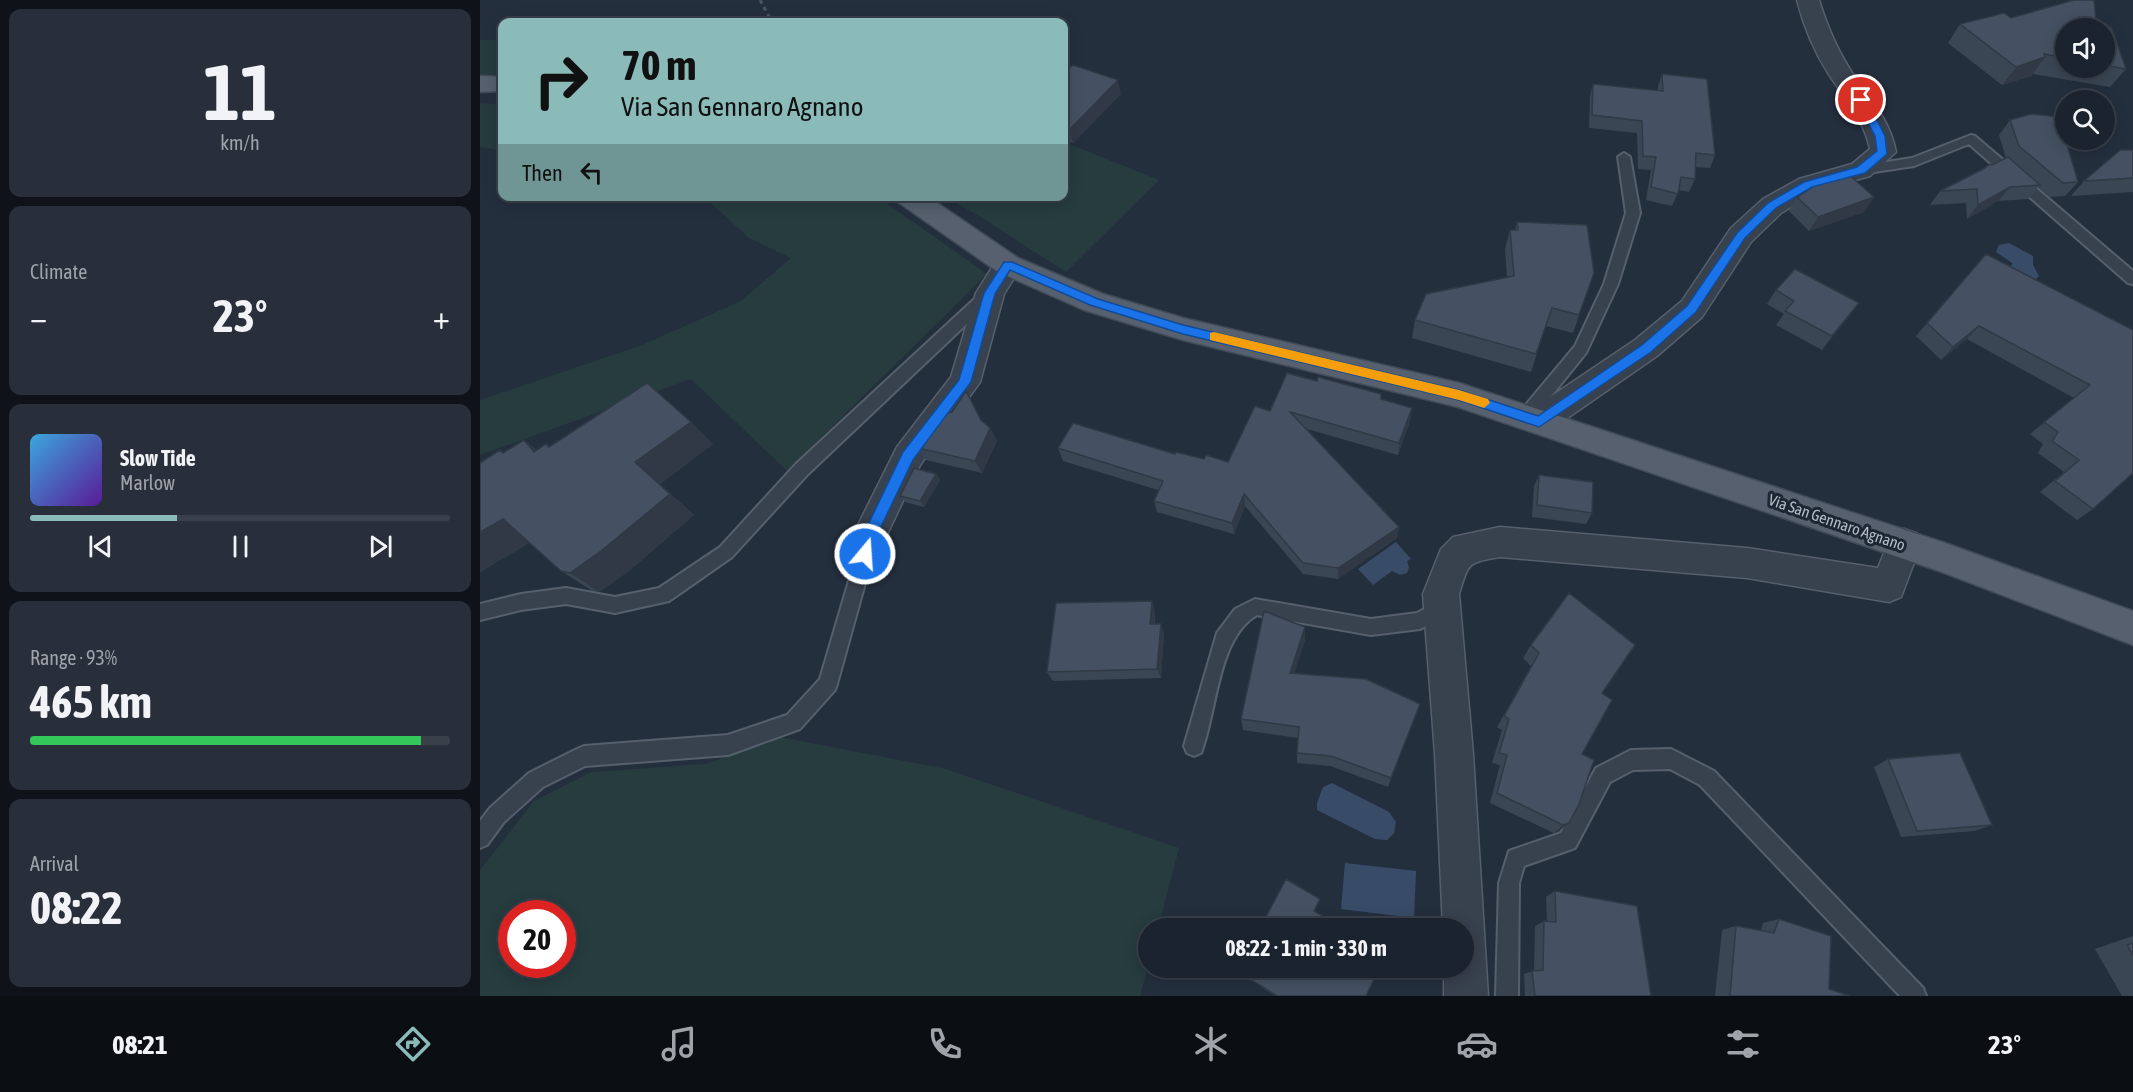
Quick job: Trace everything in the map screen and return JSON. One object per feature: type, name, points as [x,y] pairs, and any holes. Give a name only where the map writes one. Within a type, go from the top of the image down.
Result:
[{"type":"main road","points":[[480,84],[498,84]]},
{"type":"main road","name":"Via San Gennaro Agnano","points":[[915,201],[1008,265],[1094,302],[1183,329],[1459,395],[1904,544],[2133,628]]},
{"type":"street","points":[[1532,419],[1646,348],[1692,309],[1741,236],[1772,206],[1808,184],[1861,170],[1883,152],[1880,136],[1861,100],[1838,70],[1813,18],[1808,0]]},
{"type":"street","points":[[871,533],[908,456],[965,382],[990,293],[1008,265]]},
{"type":"street","points":[[1463,918],[1454,754],[1441,594],[1453,560],[1465,548],[1500,542],[1747,563],[1889,586],[1904,544]]},
{"type":"street","points":[[1465,978],[1466,996]]},
{"type":"lane","points":[[1861,170],[1914,162],[1971,139],[2133,279]]},
{"type":"lane","points":[[1532,419],[1581,349],[1611,284],[1633,213],[1624,157]]},
{"type":"lane","points":[[480,612],[521,602],[566,596],[615,605],[663,595],[726,552],[802,469],[990,293]]},
{"type":"lane","points":[[480,838],[497,815],[536,780],[584,756],[728,745],[793,722],[828,684],[871,533]]},
{"type":"lane","points":[[1194,746],[1223,639],[1241,615],[1255,607],[1371,627],[1420,621],[1442,609]]},
{"type":"lane","points":[[1507,996],[1509,883],[1516,858],[1568,841],[1604,775],[1632,760],[1671,759],[1707,778],[1916,996]]},
{"type":"path","points":[[760,0],[770,18]]},
{"type":"green space","points":[[480,40],[498,40],[498,75],[480,75]]},
{"type":"green space","points":[[480,103],[498,105],[498,150],[480,147]]},
{"type":"green space","points":[[1068,144],[1159,180],[1066,272],[952,201],[1068,201]]},
{"type":"green space","points":[[703,201],[884,201],[987,274],[787,471],[691,379],[480,455],[480,400],[640,346],[741,301],[791,258],[749,238],[711,203]]},
{"type":"green space","points":[[780,737],[946,769],[1179,848],[1161,918],[1138,918],[1138,978],[1145,978],[1140,996],[480,996],[480,870],[534,801],[591,772],[706,764]]},
{"type":"water","points":[[2009,243],[2033,256],[2033,265],[2039,276],[2035,280],[2011,268],[2012,263],[1996,252],[1999,245]]},
{"type":"water","points":[[1396,542],[1411,559],[1407,561],[1409,567],[1407,573],[1400,575],[1392,571],[1373,585],[1358,569]]},
{"type":"water","points":[[1332,783],[1389,812],[1396,822],[1394,833],[1387,840],[1375,839],[1317,810],[1323,787]]},
{"type":"water","points":[[1345,863],[1416,871],[1414,918],[1341,909]]},
{"type":"building","points":[[2074,0],[2094,0],[2096,18],[2055,18],[2055,56],[2044,54],[2045,57],[2016,67],[1960,24],[2004,13],[2011,18]]},
{"type":"building","points":[[2115,37],[2126,69],[2115,67]]},
{"type":"building","points":[[1073,65],[1118,80],[1069,130],[1068,129],[1068,68]]},
{"type":"building","points":[[1662,74],[1707,79],[1715,155],[1696,153],[1695,179],[1681,177],[1678,194],[1651,187],[1656,157],[1643,156],[1642,121],[1592,115],[1593,84],[1663,91]]},
{"type":"building","points":[[2031,114],[2055,117],[2055,150],[2069,150],[2078,182],[2063,183],[2019,146],[2010,120]]},
{"type":"building","points":[[2120,150],[2133,150],[2133,178],[2084,181]]},
{"type":"building","points":[[2008,157],[2040,185],[2010,187],[1978,205],[1977,189],[1940,191],[1990,164]]},
{"type":"building","points":[[1847,173],[1874,197],[1818,217],[1797,197],[1823,180]]},
{"type":"building","points":[[1517,222],[1587,225],[1594,273],[1579,315],[1552,308],[1536,354],[1415,320],[1426,294],[1514,276],[1510,230],[1518,230]]},
{"type":"building","points":[[1986,254],[2133,330],[2133,473],[2093,509],[2055,481],[2079,460],[2052,441],[2058,432],[2044,422],[2090,385],[1979,326],[1953,347],[1927,323]]},
{"type":"building","points":[[1795,269],[1859,303],[1832,336],[1785,311],[1794,301],[1776,290]]},
{"type":"building","points":[[1287,373],[1317,381],[1318,377],[1381,394],[1381,399],[1412,408],[1399,443],[1290,412],[1399,527],[1338,568],[1303,563],[1244,494],[1232,523],[1154,501],[1163,481],[1058,448],[1073,423],[1175,454],[1176,452],[1204,459],[1206,455],[1228,462],[1255,406],[1270,411]]},
{"type":"building","points":[[647,383],[691,422],[635,462],[670,494],[601,551],[570,573],[561,571],[503,519],[480,532],[480,463],[500,450],[503,453],[524,440],[534,452],[546,444],[549,447]]},
{"type":"building","points":[[966,391],[981,420],[990,428],[975,461],[918,448],[943,414],[952,412]]},
{"type":"building","points":[[914,468],[936,474],[920,501],[900,496]]},
{"type":"building","points":[[1539,475],[1593,482],[1592,513],[1537,505]]},
{"type":"building","points":[[1569,593],[1635,645],[1602,693],[1612,700],[1582,754],[1594,760],[1579,804],[1569,823],[1563,825],[1497,793],[1507,755],[1499,753],[1509,719],[1504,716],[1539,653],[1531,645]]},
{"type":"building","points":[[1152,601],[1150,624],[1161,624],[1157,669],[1047,672],[1056,603]]},
{"type":"building","points":[[1264,611],[1305,627],[1290,673],[1366,679],[1420,704],[1391,778],[1331,756],[1297,753],[1299,727],[1241,719]]},
{"type":"building","points":[[1960,753],[1992,825],[1917,831],[1888,759]]},
{"type":"building","points":[[1286,879],[1320,899],[1314,911],[1326,918],[1265,918]]},
{"type":"building","points":[[1555,891],[1637,906],[1651,996],[1535,996],[1532,971],[1543,970],[1544,921],[1556,922]]},
{"type":"building","points":[[1779,919],[1831,936],[1829,989],[1850,996],[1730,996],[1736,926],[1774,933]]},
{"type":"building","points":[[2133,943],[2133,955],[2127,945]]},
{"type":"building","points":[[1248,978],[1375,978],[1366,996],[1277,996]]},
{"type":"slow traffic","points":[[1214,337],[1459,395],[1484,403]]},
{"type":"route","points":[[865,554],[871,533],[908,456],[965,382],[990,293],[1008,265],[1094,302],[1183,329],[1459,395],[1539,421],[1646,348],[1692,309],[1741,236],[1772,206],[1808,184],[1861,170],[1883,152],[1880,136],[1861,100]]}]
